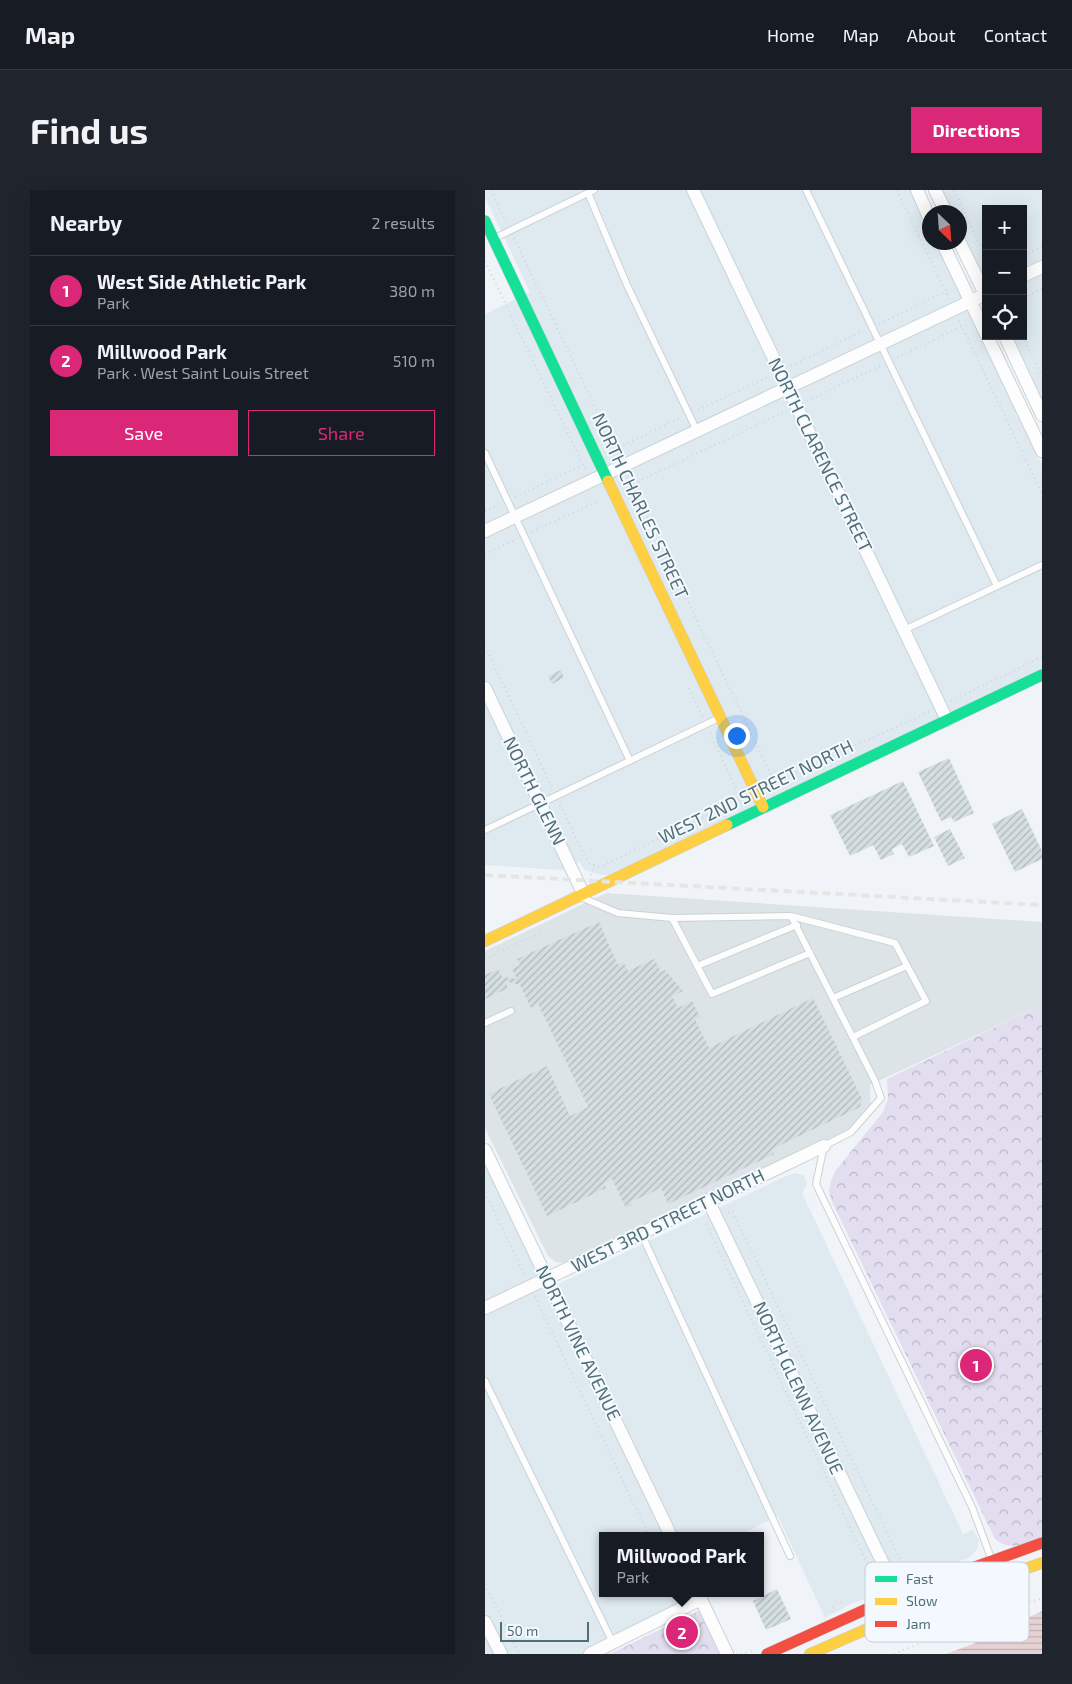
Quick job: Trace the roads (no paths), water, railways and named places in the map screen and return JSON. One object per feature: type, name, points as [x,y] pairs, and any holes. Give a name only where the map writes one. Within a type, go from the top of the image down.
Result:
[{"type":"street","name":"NORTH CLARENCE STREET","points":[[693,190],[947,720]]},
{"type":"street","points":[[917,190],[924,205]]},
{"type":"street","points":[[935,190],[942,205]]},
{"type":"street","name":"NORTH CHARLES STREET","points":[[485,220],[763,807]]},
{"type":"street","points":[[946,250],[982,327]]},
{"type":"street","points":[[964,250],[982,287]]},
{"type":"street","points":[[1027,274],[1042,267]]},
{"type":"street","points":[[485,532],[982,297]]},
{"type":"street","points":[[988,340],[1042,451]]},
{"type":"street","points":[[1007,340],[1042,415]]},
{"type":"street","name":"WEST 2ND STREET NORTH","points":[[485,941],[1042,675]]},
{"type":"street","name":"NORTH GLENN","points":[[485,688],[580,894]]},
{"type":"street","name":"WEST 3RD STREET NORTH","points":[[485,1308],[824,1146]]},
{"type":"street","name":"NORTH VINE AVENUE","points":[[485,1150],[669,1532]]},
{"type":"street","name":"NORTH GLENN AVENUE","points":[[708,1200],[882,1562]]},
{"type":"street","points":[[983,1562],[1042,1543]]},
{"type":"street","points":[[1029,1567],[1042,1563]]},
{"type":"street","points":[[590,1654],[698,1597]]},
{"type":"street","points":[[700,1597],[727,1654]]},
{"type":"street","points":[[767,1654],[865,1608]]},
{"type":"street","points":[[485,1622],[501,1654]]},
{"type":"street","points":[[810,1654],[865,1630]]},
{"type":"lane","points":[[806,190],[997,586]]},
{"type":"lane","points":[[493,238],[591,192],[627,285],[697,431]]},
{"type":"lane","points":[[485,453],[630,760]]},
{"type":"lane","points":[[904,630],[1042,564]]},
{"type":"lane","points":[[485,830],[720,717]]},
{"type":"lane","points":[[580,894],[618,913],[672,918],[791,916],[895,943],[926,1001],[853,1037]]},
{"type":"lane","points":[[791,916],[853,1037],[881,1098],[851,1132],[824,1146],[816,1184],[972,1507],[991,1559]]},
{"type":"lane","points":[[672,918],[712,994],[810,953]]},
{"type":"lane","points":[[697,966],[797,925]]},
{"type":"lane","points":[[833,998],[907,966]]},
{"type":"lane","points":[[485,1024],[511,1011]]},
{"type":"lane","points":[[641,1233],[790,1556]]},
{"type":"lane","points":[[485,1381],[613,1643]]},
{"type":"railway","points":[[485,875],[1042,905]]},
{"type":"place","name":"West Side Athletic Park","points":[[976,1365]]},
{"type":"place","name":"Millwood Park","points":[[682,1632]]}]
